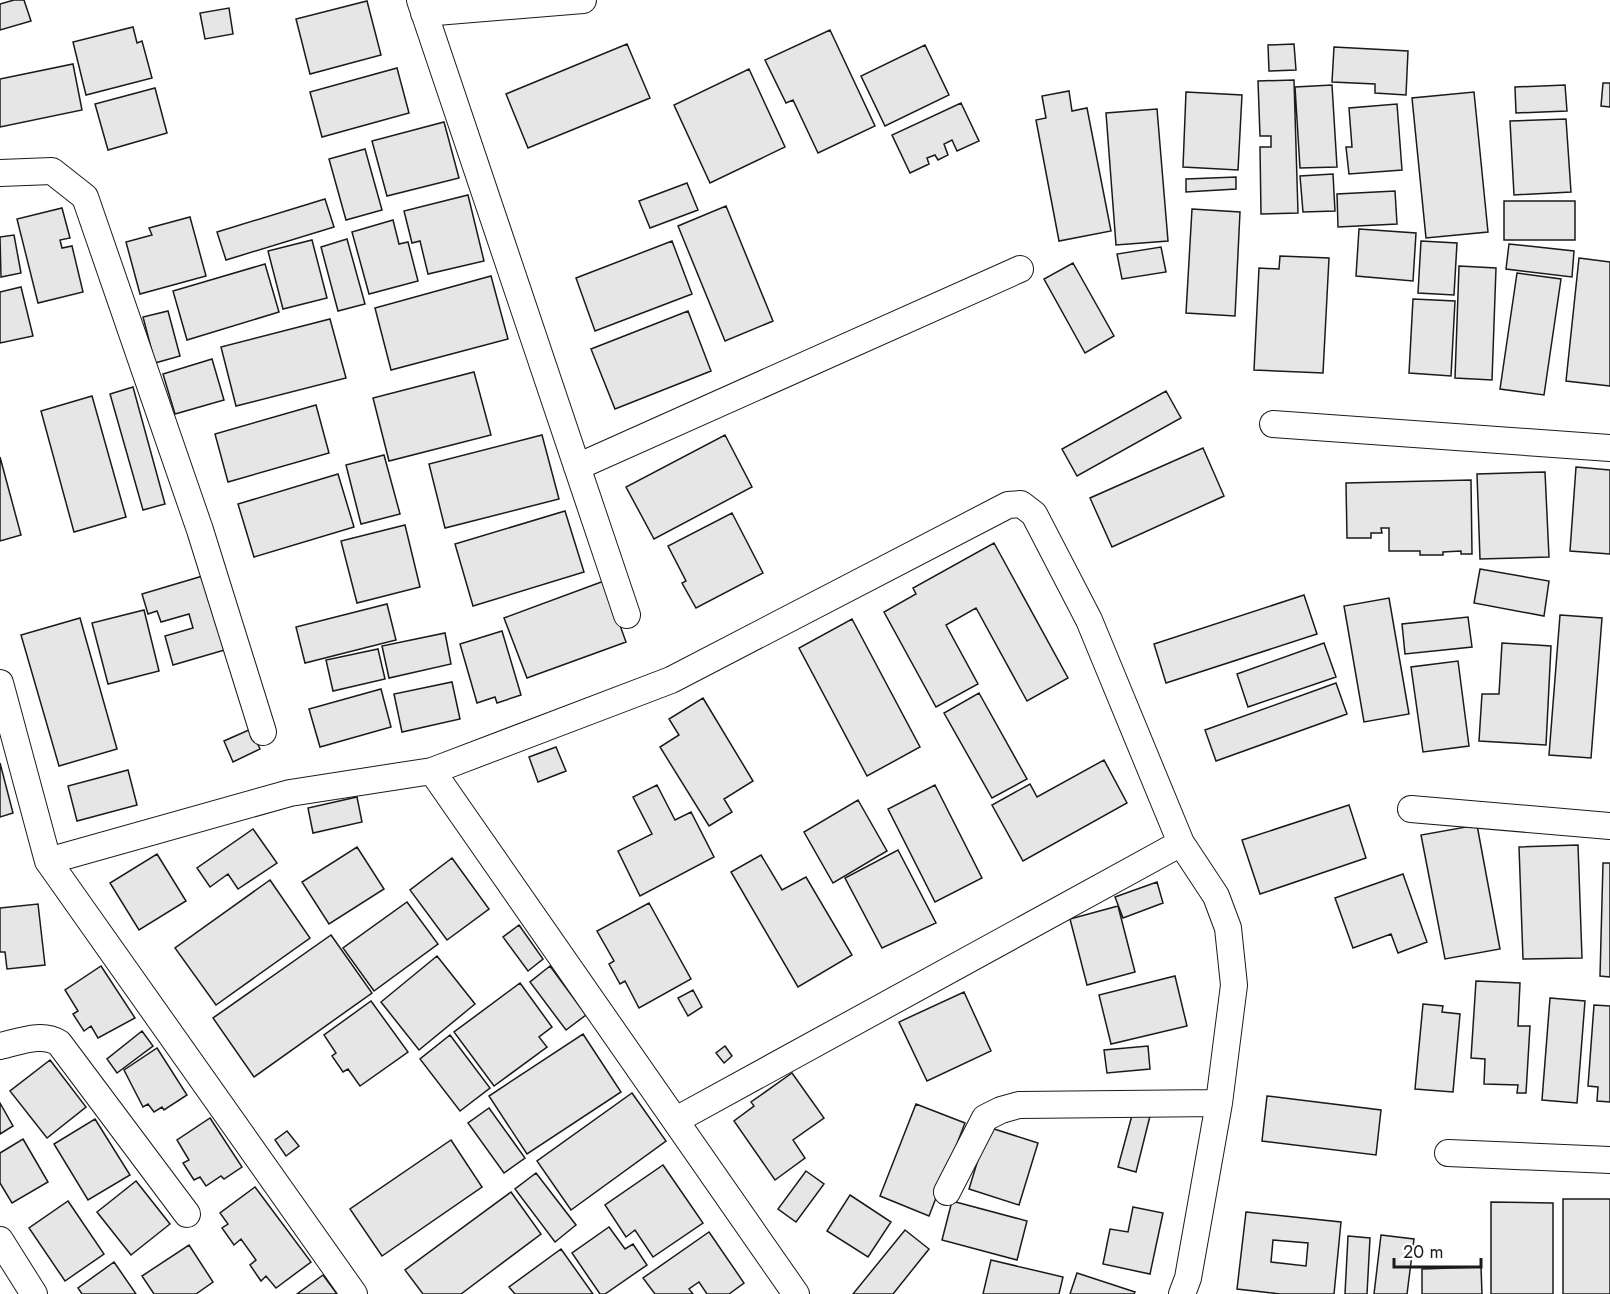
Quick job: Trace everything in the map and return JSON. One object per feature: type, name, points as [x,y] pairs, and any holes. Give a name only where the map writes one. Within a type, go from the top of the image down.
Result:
[{"type":"street","points":[[583,0],[422,7],[627,615]]},
{"type":"street","points":[[0,173],[52,171],[85,197],[200,530],[263,732]]},
{"type":"street","points":[[577,466],[1020,269]]},
{"type":"street","points":[[1273,424],[1610,448]]},
{"type":"street","points":[[48,861],[290,793],[432,771],[620,702],[671,680],[1008,505],[1021,504],[1034,514],[1089,620],[1181,843],[1216,896],[1228,928],[1234,985],[1219,1103],[1188,1278],[1182,1294]]},
{"type":"street","points":[[0,683],[48,861],[354,1294]]},
{"type":"street","points":[[432,771],[796,1294]]},
{"type":"street","points":[[1411,809],[1610,826]]},
{"type":"street","points":[[676,1120],[1181,843]]},
{"type":"street","points":[[0,1046],[38,1038],[51,1038],[59,1043],[187,1214]]},
{"type":"street","points":[[947,1192],[985,1118],[1001,1110],[1019,1105],[1219,1103]]},
{"type":"street","points":[[1448,1153],[1610,1161]]},
{"type":"street","points":[[0,1240],[34,1294]]},
{"type":"building","points":[[24,0],[31,21],[0,30],[0,4]]},
{"type":"building","points":[[367,1],[381,55],[310,74],[296,19]]},
{"type":"building","points":[[229,8],[233,34],[205,39],[200,13]]},
{"type":"building","points":[[133,27],[137,43],[142,41],[152,78],[86,95],[73,42]]},
{"type":"building","points":[[830,30],[875,126],[818,153],[793,100],[786,103],[765,60]]},
{"type":"building","points":[[627,44],[650,98],[528,148],[506,94]]},
{"type":"building","points":[[1294,44],[1296,70],[1269,71],[1268,45]]},
{"type":"building","points":[[925,45],[949,95],[885,126],[861,76]]},
{"type":"building","points":[[1334,47],[1408,51],[1406,95],[1375,93],[1375,84],[1332,82]]},
{"type":"building","points":[[73,64],[82,110],[0,127],[0,79]]},
{"type":"building","points":[[397,68],[409,113],[322,137],[310,92]]},
{"type":"building","points":[[749,69],[785,147],[710,183],[674,105]]},
{"type":"building","points":[[1294,80],[1298,213],[1261,214],[1260,147],[1271,147],[1271,136],[1260,136],[1258,81]]},
{"type":"building","points":[[1603,83],[1610,83],[1610,107],[1601,106]]},
{"type":"building","points":[[1332,85],[1337,167],[1300,168],[1295,87]]},
{"type":"building","points":[[1565,85],[1567,111],[1516,113],[1515,87]]},
{"type":"building","points":[[155,88],[167,133],[108,150],[95,104]]},
{"type":"building","points":[[1069,91],[1072,111],[1087,108],[1111,231],[1059,241],[1036,120],[1046,118],[1042,96]]},
{"type":"building","points":[[1186,92],[1242,95],[1238,170],[1183,167]]},
{"type":"building","points":[[1474,92],[1488,232],[1426,238],[1412,98]]},
{"type":"building","points":[[961,103],[979,141],[957,151],[952,140],[944,144],[948,155],[938,160],[935,155],[927,158],[929,164],[910,173],[892,135]]},
{"type":"building","points":[[1397,104],[1402,170],[1349,174],[1346,147],[1352,147],[1349,108]]},
{"type":"building","points":[[1157,109],[1168,241],[1116,245],[1106,113]]},
{"type":"building","points":[[1566,119],[1571,192],[1514,195],[1510,121]]},
{"type":"building","points":[[444,122],[459,178],[387,196],[372,141]]},
{"type":"building","points":[[365,149],[382,210],[346,220],[329,159]]},
{"type":"building","points":[[1333,174],[1335,211],[1303,212],[1300,176]]},
{"type":"building","points":[[1236,177],[1236,189],[1186,192],[1186,179]]},
{"type":"building","points":[[687,183],[698,210],[650,228],[639,201]]},
{"type":"building","points":[[1395,191],[1397,224],[1338,227],[1337,194]]},
{"type":"building","points":[[468,195],[484,261],[428,274],[420,241],[412,243],[404,211]]},
{"type":"building","points":[[325,199],[334,227],[226,260],[217,232]]},
{"type":"building","points":[[1504,201],[1575,201],[1575,240],[1504,240]]},
{"type":"building","points":[[726,206],[773,321],[725,341],[678,226]]},
{"type":"building","points":[[62,208],[70,238],[60,240],[62,248],[72,246],[83,292],[38,303],[17,219]]},
{"type":"building","points":[[1192,209],[1240,212],[1235,316],[1186,313]]},
{"type":"building","points":[[190,217],[206,276],[140,294],[126,242],[152,235],[149,228]]},
{"type":"building","points":[[393,220],[399,244],[408,242],[418,281],[369,294],[352,232]]},
{"type":"building","points":[[1359,229],[1416,233],[1413,281],[1356,276]]},
{"type":"building","points":[[14,235],[21,273],[1,277],[0,237]]},
{"type":"building","points":[[347,239],[365,304],[338,311],[321,247]]},
{"type":"building","points":[[312,240],[327,298],[283,309],[268,251]]},
{"type":"building","points":[[672,241],[692,294],[595,331],[576,278]]},
{"type":"building","points":[[1421,241],[1457,243],[1454,295],[1418,293]]},
{"type":"building","points":[[1509,244],[1574,251],[1572,277],[1506,269]]},
{"type":"building","points":[[1161,247],[1166,272],[1122,279],[1117,254]]},
{"type":"building","points":[[1280,256],[1329,258],[1323,373],[1254,370],[1259,268],[1279,269]]},
{"type":"building","points":[[1579,258],[1610,262],[1610,386],[1566,381]]},
{"type":"building","points":[[1073,263],[1114,336],[1085,353],[1044,279]]},
{"type":"building","points":[[265,264],[279,312],[187,340],[173,291]]},
{"type":"building","points":[[1459,266],[1496,268],[1492,380],[1455,378]]},
{"type":"building","points":[[1517,273],[1561,279],[1544,395],[1500,389]]},
{"type":"building","points":[[491,276],[508,339],[391,370],[375,308]]},
{"type":"building","points":[[21,287],[33,336],[0,343],[0,292]]},
{"type":"building","points":[[1413,299],[1455,301],[1451,376],[1409,373]]},
{"type":"building","points":[[168,311],[180,356],[155,363],[143,317]]},
{"type":"building","points":[[688,311],[711,371],[615,409],[591,349]]},
{"type":"building","points":[[330,319],[346,378],[236,406],[221,347]]},
{"type":"building","points":[[212,359],[224,400],[175,414],[163,374]]},
{"type":"building","points":[[474,372],[491,435],[389,461],[373,398]]},
{"type":"building","points":[[133,387],[165,504],[143,510],[110,394]]},
{"type":"building","points":[[1166,391],[1181,418],[1077,476],[1062,449]]},
{"type":"building","points":[[92,396],[126,517],[74,532],[41,411]]},
{"type":"building","points":[[316,405],[329,453],[228,482],[215,434]]},
{"type":"building","points":[[542,435],[559,499],[445,528],[429,464]]},
{"type":"building","points":[[725,435],[752,487],[654,539],[626,487]]},
{"type":"building","points":[[1203,448],[1224,496],[1112,547],[1090,498]]},
{"type":"building","points":[[384,455],[400,514],[361,524],[346,465]]},
{"type":"building","points":[[0,457],[21,535],[0,541]]},
{"type":"building","points":[[1576,467],[1610,470],[1610,554],[1570,551]]},
{"type":"building","points":[[1545,472],[1549,557],[1480,559],[1477,474]]},
{"type":"building","points":[[338,474],[354,527],[254,557],[238,504]]},
{"type":"building","points":[[1471,480],[1472,554],[1461,554],[1461,551],[1443,552],[1443,555],[1420,555],[1420,551],[1389,551],[1389,528],[1381,528],[1382,533],[1371,533],[1371,538],[1347,538],[1346,483]]},
{"type":"building","points":[[565,511],[584,572],[473,606],[455,544]]},
{"type":"building","points":[[732,513],[763,573],[696,608],[682,583],[686,581],[668,546]]},
{"type":"building","points":[[405,525],[420,587],[357,603],[341,541]]},
{"type":"building","points":[[994,543],[1068,678],[1027,701],[976,608],[946,625],[978,684],[936,707],[884,612],[916,594],[913,588]]},
{"type":"building","points":[[1480,569],[1549,581],[1544,616],[1474,603]]},
{"type":"building","points":[[206,575],[228,649],[173,665],[165,636],[193,628],[189,614],[161,622],[157,611],[148,614],[142,594]]},
{"type":"building","points":[[604,581],[626,642],[527,678],[504,618]]},
{"type":"building","points":[[1304,595],[1317,634],[1166,683],[1154,644]]},
{"type":"building","points":[[1389,598],[1409,714],[1364,722],[1344,606]]},
{"type":"building","points":[[387,604],[396,640],[305,663],[296,627]]},
{"type":"building","points":[[144,610],[159,671],[108,684],[92,623]]},
{"type":"building","points":[[1560,615],[1602,618],[1591,758],[1549,755]]},
{"type":"building","points":[[1468,617],[1472,647],[1405,654],[1402,624]]},
{"type":"building","points":[[80,618],[117,749],[59,766],[21,635]]},
{"type":"building","points":[[852,619],[920,747],[867,776],[799,648]]},
{"type":"building","points":[[502,631],[521,695],[497,703],[495,697],[477,703],[460,644]]},
{"type":"building","points":[[445,633],[451,664],[389,678],[382,646]]},
{"type":"building","points":[[1324,643],[1336,677],[1248,707],[1237,674]]},
{"type":"building","points":[[1502,643],[1551,646],[1546,745],[1479,741],[1482,694],[1499,694]]},
{"type":"building","points":[[378,649],[385,679],[333,691],[326,660]]},
{"type":"building","points":[[1458,661],[1469,746],[1423,752],[1411,667]]},
{"type":"building","points":[[452,682],[460,719],[402,732],[394,694]]},
{"type":"building","points":[[1336,683],[1347,714],[1216,761],[1205,730]]},
{"type":"building","points":[[381,689],[391,727],[320,747],[309,709]]},
{"type":"building","points":[[979,693],[1027,779],[992,798],[944,713]]},
{"type":"building","points":[[703,698],[753,781],[724,799],[732,812],[709,826],[660,747],[679,735],[669,719]]},
{"type":"building","points":[[251,729],[260,749],[233,762],[224,741]]},
{"type":"building","points":[[556,747],[566,771],[538,782],[529,757]]},
{"type":"building","points":[[1104,760],[1127,803],[1023,861],[992,805],[1030,784],[1037,797]]},
{"type":"building","points":[[0,763],[13,813],[0,817]]},
{"type":"building","points":[[128,770],[137,805],[77,821],[68,786]]},
{"type":"building","points":[[657,785],[675,820],[691,812],[714,857],[640,896],[618,851],[652,834],[633,797]]},
{"type":"building","points":[[935,785],[982,878],[935,902],[888,809]]},
{"type":"building","points":[[357,797],[362,822],[313,833],[308,808]]},
{"type":"building","points":[[858,800],[887,851],[833,883],[804,832]]},
{"type":"building","points":[[1349,805],[1366,858],[1260,894],[1242,840]]},
{"type":"building","points":[[1477,825],[1500,949],[1445,959],[1421,835]]},
{"type":"building","points":[[253,829],[277,863],[238,889],[228,874],[210,887],[197,868]]},
{"type":"building","points":[[1578,845],[1582,958],[1523,959],[1519,847]]},
{"type":"building","points":[[357,847],[384,889],[329,924],[302,882]]},
{"type":"building","points":[[898,850],[936,923],[882,948],[845,878]]},
{"type":"building","points":[[157,854],[186,901],[139,930],[110,883]]},
{"type":"building","points":[[761,855],[782,890],[806,877],[852,955],[798,987],[731,872]]},
{"type":"building","points":[[452,858],[489,909],[447,940],[410,890]]},
{"type":"building","points":[[1603,863],[1610,863],[1610,977],[1600,976]]},
{"type":"building","points":[[1403,874],[1427,942],[1398,953],[1391,934],[1353,948],[1335,898]]},
{"type":"building","points":[[270,880],[310,938],[216,1005],[175,948]]},
{"type":"building","points":[[1157,882],[1163,903],[1123,918],[1115,897]]},
{"type":"building","points":[[407,902],[438,944],[374,991],[343,948]]},
{"type":"building","points":[[649,903],[691,979],[639,1008],[625,981],[620,984],[609,964],[614,961],[597,931]]},
{"type":"building","points":[[38,904],[45,965],[7,969],[5,952],[0,952],[0,908]]},
{"type":"building","points":[[1118,906],[1135,972],[1087,985],[1070,919]]},
{"type":"building","points":[[519,925],[543,959],[528,971],[503,937]]},
{"type":"building","points":[[331,935],[372,993],[254,1077],[213,1018]]},
{"type":"building","points":[[437,956],[475,1004],[419,1050],[381,1002]]},
{"type":"building","points":[[101,966],[135,1018],[98,1038],[91,1026],[84,1031],[73,1014],[78,1011],[65,990]]},
{"type":"building","points":[[550,966],[586,1015],[566,1030],[530,982]]},
{"type":"building","points":[[1175,976],[1187,1026],[1111,1044],[1099,995]]},
{"type":"building","points":[[1476,981],[1520,983],[1518,1026],[1530,1026],[1526,1093],[1517,1093],[1518,1085],[1484,1084],[1485,1059],[1471,1058]]},
{"type":"building","points":[[520,983],[552,1027],[539,1037],[547,1047],[494,1086],[454,1032]]},
{"type":"building","points":[[693,990],[702,1007],[688,1016],[678,998]]},
{"type":"building","points":[[964,992],[991,1051],[927,1081],[899,1022]]},
{"type":"building","points":[[1550,998],[1585,1001],[1577,1103],[1542,1100]]},
{"type":"building","points":[[371,1001],[408,1052],[360,1086],[348,1069],[343,1072],[332,1056],[336,1053],[324,1035]]},
{"type":"building","points":[[1423,1004],[1443,1006],[1442,1012],[1460,1014],[1453,1092],[1415,1089]]},
{"type":"building","points":[[1594,1005],[1610,1006],[1610,1102],[1597,1101],[1598,1087],[1588,1086]]},
{"type":"building","points":[[142,1031],[153,1046],[117,1073],[107,1059]]},
{"type":"building","points":[[583,1034],[621,1092],[527,1154],[489,1096]]},
{"type":"building","points":[[450,1035],[490,1088],[460,1111],[420,1059]]},
{"type":"building","points":[[725,1046],[732,1056],[724,1063],[716,1053]]},
{"type":"building","points":[[1148,1046],[1150,1069],[1107,1073],[1104,1050]]},
{"type":"building","points":[[157,1048],[187,1095],[164,1110],[162,1107],[154,1112],[148,1104],[143,1107],[124,1070]]},
{"type":"building","points":[[50,1060],[86,1107],[47,1138],[10,1091]]},
{"type":"building","points":[[792,1073],[824,1118],[793,1140],[805,1158],[775,1180],[734,1121],[754,1106],[751,1102]]},
{"type":"building","points":[[632,1093],[666,1141],[571,1210],[537,1161]]},
{"type":"building","points":[[1267,1096],[1381,1110],[1376,1155],[1262,1141]]},
{"type":"building","points":[[0,1103],[13,1126],[0,1134]]},
{"type":"building","points":[[916,1104],[965,1123],[929,1216],[880,1196]]},
{"type":"building","points":[[489,1108],[525,1158],[504,1173],[468,1123]]},
{"type":"building","points":[[1134,1108],[1151,1112],[1136,1172],[1118,1167]]},
{"type":"building","points":[[210,1118],[242,1167],[224,1179],[221,1176],[206,1186],[200,1177],[194,1180],[183,1163],[189,1160],[177,1140]]},
{"type":"building","points":[[95,1119],[130,1175],[88,1200],[54,1144]]},
{"type":"building","points":[[988,1127],[1038,1143],[1019,1205],[969,1189]]},
{"type":"building","points":[[287,1131],[299,1146],[286,1156],[275,1140]]},
{"type":"building","points":[[23,1139],[48,1182],[12,1203],[0,1183],[0,1153]]},
{"type":"building","points":[[451,1140],[482,1187],[382,1256],[350,1209]]},
{"type":"building","points":[[663,1165],[703,1223],[653,1257],[635,1230],[626,1237],[605,1205]]},
{"type":"building","points":[[806,1171],[824,1184],[796,1222],[778,1209]]},
{"type":"building","points":[[536,1173],[576,1225],[555,1242],[515,1189]]},
{"type":"building","points":[[136,1181],[170,1224],[131,1255],[97,1212]]},
{"type":"building","points":[[255,1187],[311,1262],[276,1288],[266,1276],[261,1281],[250,1265],[256,1260],[241,1239],[234,1245],[222,1228],[228,1224],[220,1213]]},
{"type":"building","points":[[511,1192],[541,1234],[461,1294],[423,1294],[405,1270]]},
{"type":"building","points":[[850,1195],[891,1222],[868,1257],[827,1231]]},
{"type":"building","points":[[1563,1199],[1610,1199],[1610,1294],[1563,1294]]},
{"type":"building","points":[[68,1201],[104,1254],[65,1281],[29,1228]]},
{"type":"building","points":[[952,1201],[1027,1221],[1017,1260],[942,1240]]},
{"type":"building","points":[[1491,1202],[1553,1203],[1553,1294],[1491,1294]]},
{"type":"building","points":[[1133,1207],[1163,1213],[1150,1274],[1103,1264],[1110,1229],[1128,1232]]},
{"type":"building","points":[[1246,1212],[1341,1222],[1334,1294],[1280,1294],[1237,1289]],"holes":[[[1273,1240],[1308,1243],[1306,1266],[1271,1262]]]},
{"type":"building","points":[[609,1227],[625,1249],[633,1244],[647,1265],[605,1294],[600,1294],[572,1253]]},
{"type":"building","points":[[905,1230],[929,1249],[893,1294],[853,1294]]},
{"type":"building","points":[[709,1232],[744,1283],[729,1294],[707,1294],[699,1282],[689,1289],[693,1294],[655,1294],[643,1278]]},
{"type":"building","points":[[1381,1235],[1414,1239],[1407,1294],[1374,1294]]},
{"type":"building","points":[[1348,1236],[1370,1238],[1367,1294],[1345,1294]]},
{"type":"building","points":[[189,1245],[213,1282],[196,1294],[154,1294],[142,1276]]},
{"type":"building","points":[[561,1249],[593,1294],[515,1294],[509,1287]]},
{"type":"building","points":[[991,1260],[1063,1277],[1059,1294],[983,1294]]},
{"type":"building","points":[[114,1262],[136,1294],[82,1294],[78,1288]]},
{"type":"building","points":[[1481,1267],[1482,1294],[1422,1294],[1422,1269]]},
{"type":"building","points":[[1077,1273],[1135,1292],[1134,1294],[1070,1294]]},
{"type":"building","points":[[323,1275],[337,1294],[297,1294]]}]
